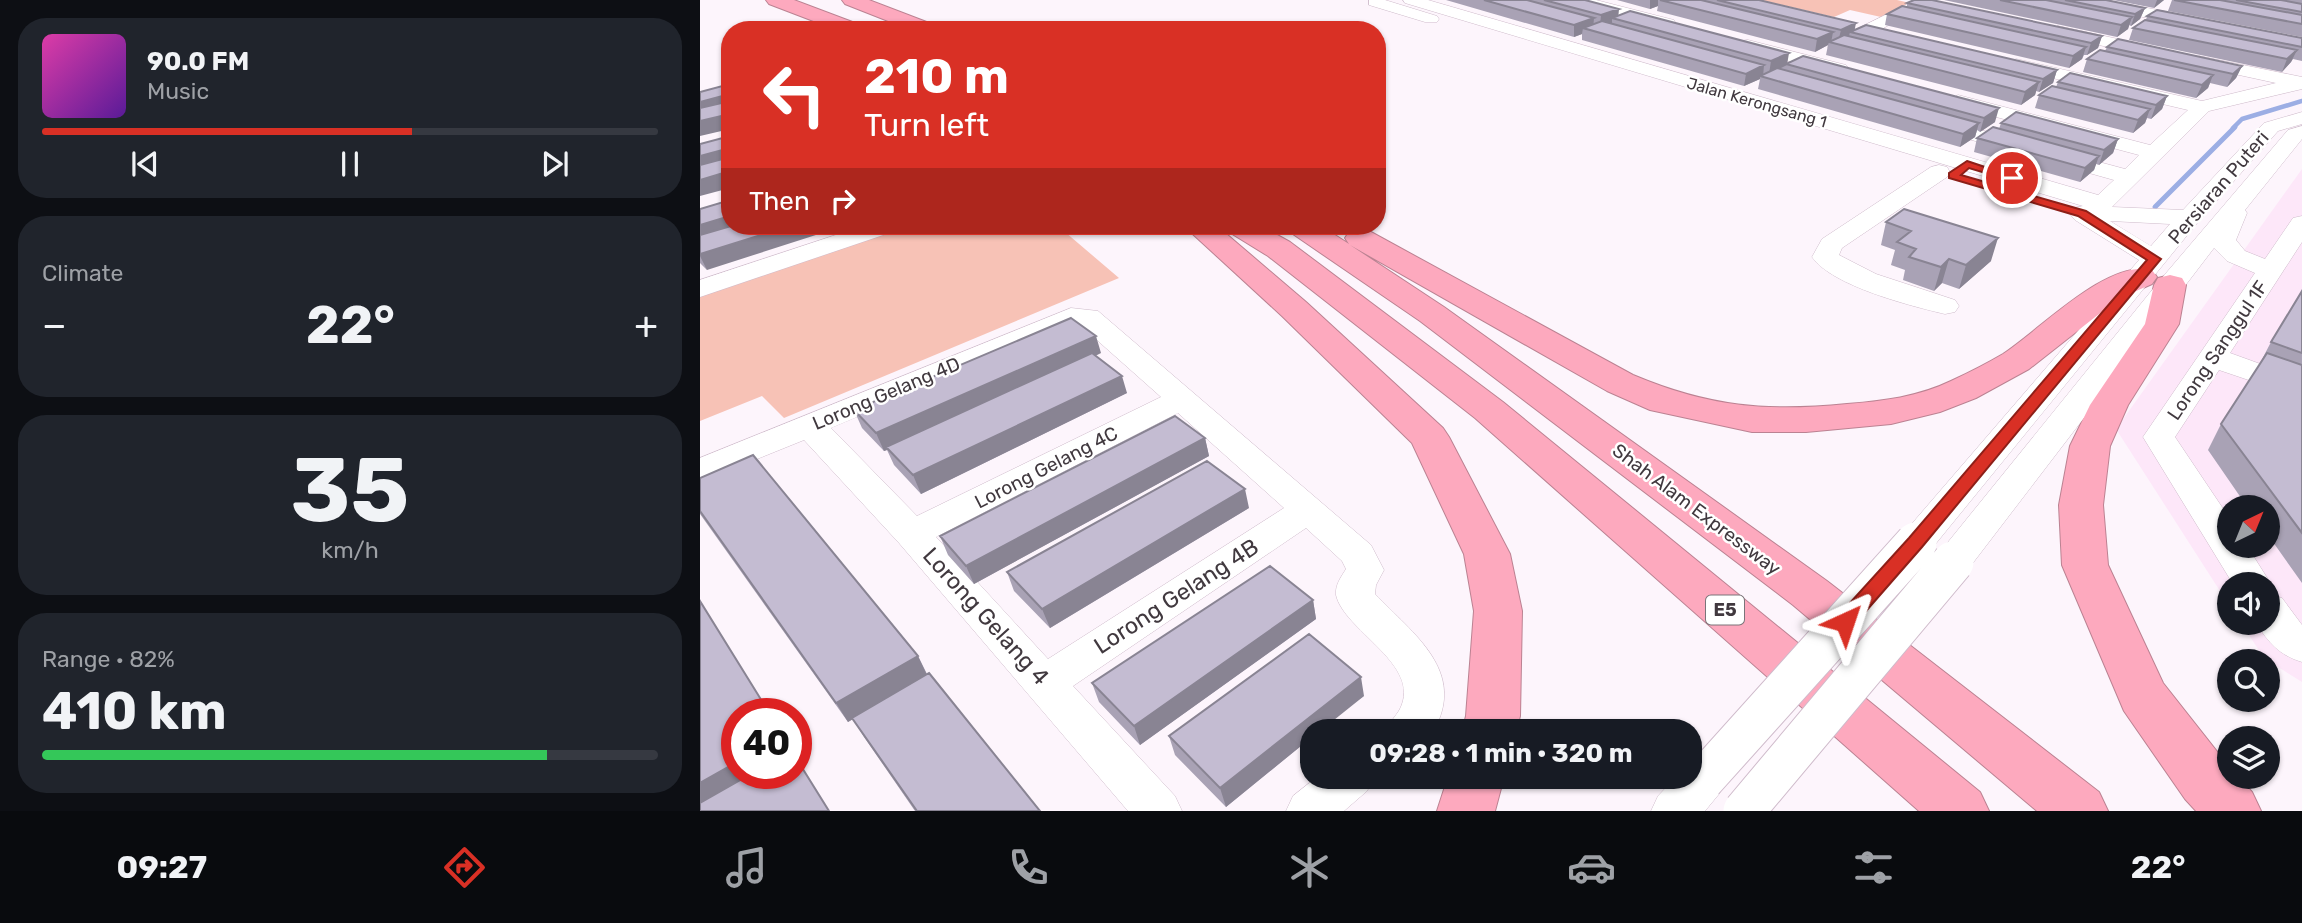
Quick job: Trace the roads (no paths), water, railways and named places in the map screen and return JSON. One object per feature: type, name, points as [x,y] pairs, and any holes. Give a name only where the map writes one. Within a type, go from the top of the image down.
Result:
[{"type":"highway","points":[[776,0],[832,21]]},
{"type":"highway","points":[[810,0],[882,20]]},
{"type":"highway","points":[[852,0],[882,20]]},
{"type":"highway","points":[[857,0],[882,20]]},
{"type":"highway","points":[[1209,235],[1294,309],[1429,437],[1487,554],[1499,611],[1492,719]]},
{"type":"highway","name":"E5","points":[[1255,235],[1279,249],[1489,410],[1960,811]]},
{"type":"highway","name":"Shah Alam Expressway","points":[[1314,235],[1432,314],[1810,593],[2079,811]]},
{"type":"highway","points":[[1354,235],[1620,383],[1664,402],[1752,420],[1806,420],[1891,412],[1926,404],[1963,390],[2016,361],[2106,292],[2161,274],[2162,324],[2109,405],[2090,446],[2081,505],[2085,565],[2143,696],[2205,781],[2232,811]]},
{"type":"highway","points":[[1466,811],[1472,789]]},
{"type":"street","name":"Jalan Kerongsang 1","points":[[1411,0],[1953,168]]},
{"type":"street","points":[[1578,0],[1690,30]]},
{"type":"street","points":[[2082,0],[2207,25]]},
{"type":"street","points":[[2153,14],[2172,1],[2168,0]]},
{"type":"street","points":[[1806,60],[1921,1],[1951,8]]},
{"type":"street","points":[[1375,2],[2092,209],[2189,218]]},
{"type":"street","points":[[2071,15],[2096,20]]},
{"type":"street","points":[[1614,25],[1638,16]]},
{"type":"street","points":[[1844,23],[1892,34]]},
{"type":"street","points":[[2046,28],[2302,83]]},
{"type":"street","points":[[1562,45],[1588,35]]},
{"type":"street","points":[[1729,40],[1853,73]]},
{"type":"street","points":[[2070,76],[2113,43]]},
{"type":"street","points":[[2004,61],[2202,107],[2302,83]]},
{"type":"street","points":[[1940,96],[2155,153]]},
{"type":"street","points":[[2092,209],[2130,177],[2202,107]]},
{"type":"street","points":[[1945,306],[1860,276],[1825,257],[1831,244],[1953,168],[1985,137],[2015,116]]},
{"type":"street","name":"Persiaran Puteri","points":[[1744,811],[1953,562],[2161,274],[2189,218],[2271,127],[2302,118]]},
{"type":"street","points":[[1922,120],[2130,177]]},
{"type":"street","name":"Persiaran Puteri","points":[[1689,796],[2161,274],[2244,196],[2295,134],[2302,132]]},
{"type":"street","points":[[2244,196],[2222,240],[2225,248],[2243,259],[2286,258]]},
{"type":"street","points":[[2092,209],[2161,274],[2210,261],[2286,258]]},
{"type":"street","name":"Lorong Sanggul 1F","points":[[2244,572],[2159,437],[2212,357],[2286,258],[2302,223]]},
{"type":"street","points":[[700,289],[859,235]]},
{"type":"street","name":"Lorong Gelang 4D","points":[[700,471],[1072,316],[1088,317],[1095,322],[1180,400]]},
{"type":"street","points":[[2212,357],[2302,389]]},
{"type":"street","points":[[1180,400],[1358,554],[1365,570],[1356,586],[1357,597],[1393,636],[1424,680],[1426,697],[1418,719]]},
{"type":"street","name":"Lorong Gelang 4C","points":[[912,534],[1180,400]]},
{"type":"street","name":"Lorong Gelang 4","points":[[808,425],[912,534],[1158,811]]},
{"type":"street","name":"Lorong Gelang 4B","points":[[1046,682],[1307,510]]},
{"type":"street","points":[[2280,628],[2284,634],[2302,646]]},
{"type":"street","points":[[1310,811],[1337,789]]},
{"type":"waterway","points":[[2233,128],[2242,119],[2302,101]]},
{"type":"waterway","points":[[2155,207],[2235,127]]}]
